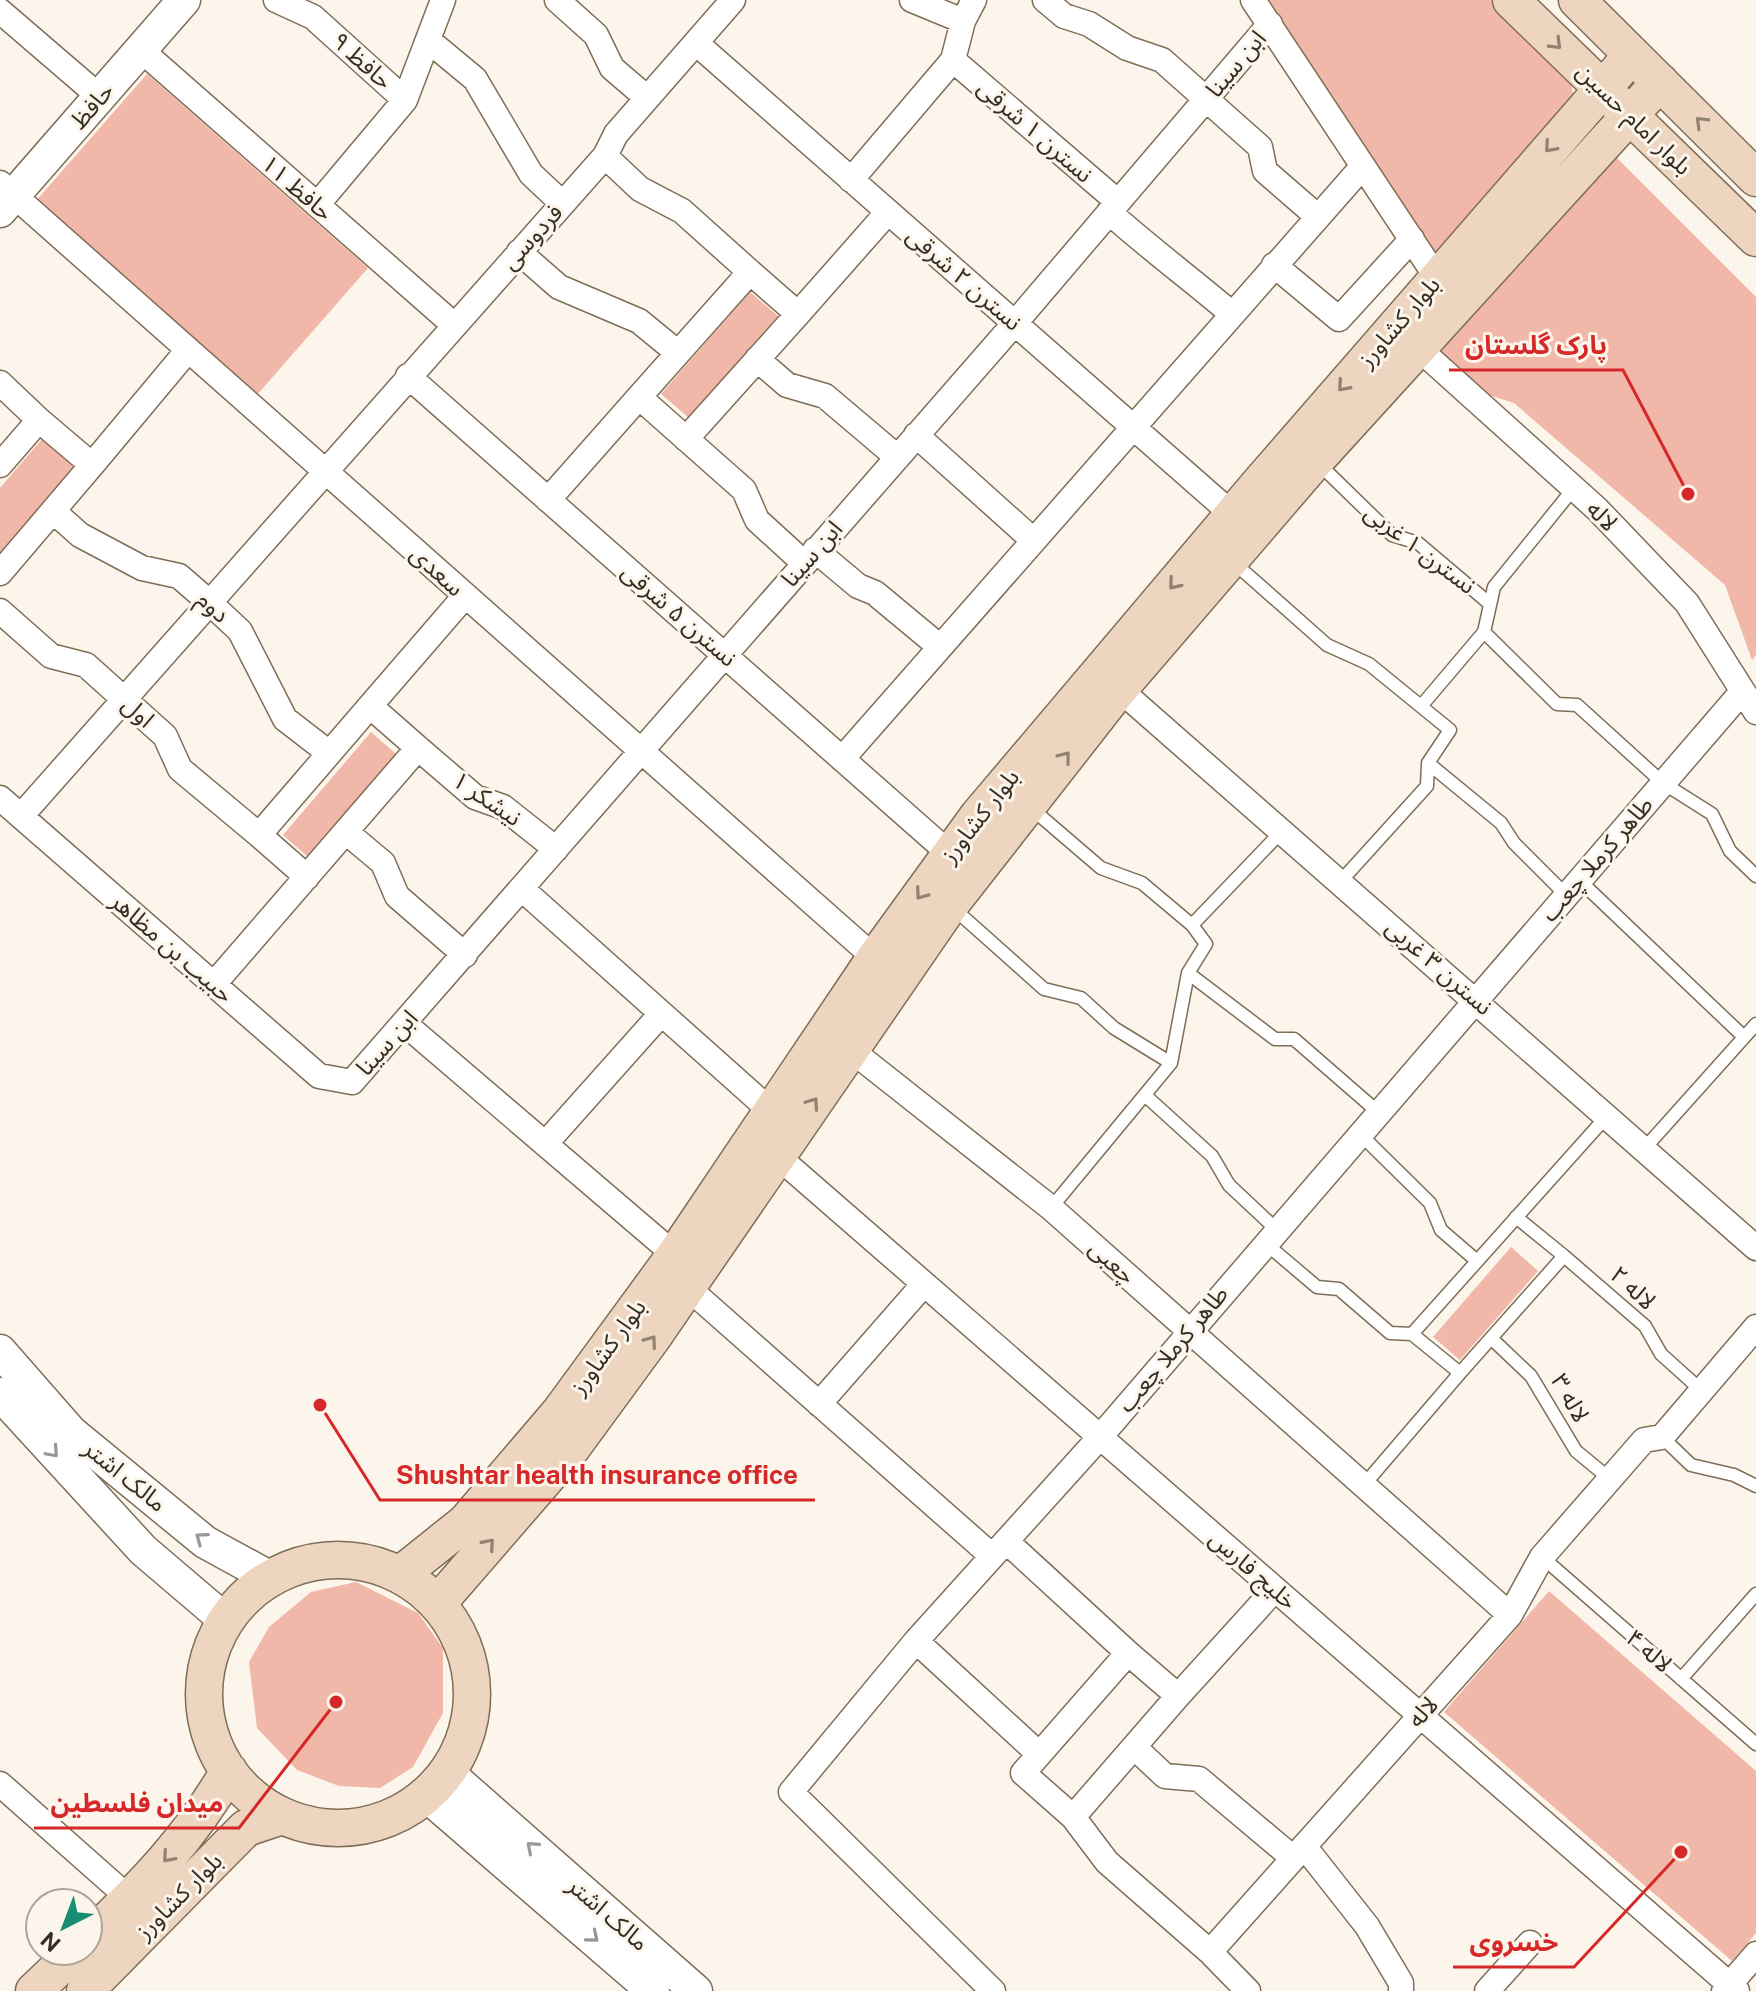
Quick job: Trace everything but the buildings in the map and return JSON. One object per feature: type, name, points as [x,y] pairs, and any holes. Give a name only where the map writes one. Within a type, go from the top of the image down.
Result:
[{"type":"main road","name":"بلوار امام حسین","points":[[1511,0],[1756,238]]},
{"type":"main road","name":"بلوار امام حسین","points":[[1577,0],[1756,178]]},
{"type":"main road","name":"بلوار کشاورز","points":[[438,1603],[568,1453],[681,1271],[772,1112],[875,958],[978,816],[1232,514],[1632,55]]},
{"type":"main road","name":"بلوار کشاورز","points":[[401,1574],[466,1522],[776,1155],[950,905],[1119,689],[1315,461],[1660,82]]},
{"type":"main road","points":[[358,1560],[401,1574],[438,1603],[463,1642],[473,1686],[468,1732],[437,1785],[394,1817],[358,1828],[319,1828],[282,1816],[243,1790],[216,1753],[203,1708],[206,1662],[224,1619],[244,1596],[269,1577],[312,1561],[358,1560]]},
{"type":"main road","name":"بلوار کشاورز","points":[[104,1924],[201,1819],[229,1771]]},
{"type":"main road","name":"بلوار کشاورز","points":[[85,1991],[246,1828],[282,1816]]},
{"type":"main road","points":[[34,1991],[59,1967]]},
{"type":"street","name":"حافظ","points":[[5,197],[100,97],[184,0]]},
{"type":"street","name":"حافظ ۹","points":[[276,0],[313,17],[405,100]]},
{"type":"street","points":[[317,205],[405,100],[443,0]]},
{"type":"street","points":[[557,0],[596,35],[612,68],[647,98]]},
{"type":"street","name":"فردوسی","points":[[21,816],[323,470],[605,156],[616,134],[733,0]]},
{"type":"street","points":[[851,180],[953,60],[968,10],[912,0]]},
{"type":"street","points":[[1045,0],[1064,16],[1089,24],[1127,48],[1162,60],[1260,147],[1265,171],[1318,217]]},
{"type":"street","points":[[1253,0],[1437,278]]},
{"type":"street","points":[[0,11],[100,97]]},
{"type":"street","name":"ابن سینا","points":[[352,1082],[1015,323],[1270,24]]},
{"type":"street","points":[[428,40],[475,79],[531,174],[562,203]]},
{"type":"street","name":"نسترن ۲ شرقی","points":[[696,43],[1232,514]]},
{"type":"street","name":"حافظ ۱۱","points":[[141,50],[454,325]]},
{"type":"street","name":"نسترن ۱ شرقی","points":[[953,60],[1114,207],[1154,253],[1170,261],[1232,314]]},
{"type":"street","points":[[605,156],[640,189],[682,211],[798,314]]},
{"type":"street","points":[[842,759],[1363,166]]},
{"type":"street","name":"سعدی","points":[[5,197],[188,350],[875,958]]},
{"type":"street","points":[[686,439],[888,212]]},
{"type":"street","points":[[1274,265],[1339,319],[1412,239]]},
{"type":"street","points":[[519,252],[559,287],[639,321],[678,353]]},
{"type":"street","points":[[548,500],[750,272]]},
{"type":"street","name":"لاله","points":[[1417,347],[1574,488],[1687,603],[1749,702]]},
{"type":"street","points":[[0,573],[188,350]]},
{"type":"street","points":[[757,359],[787,385],[825,396],[897,457]]},
{"type":"street","name":"نسترن ۵ شرقی","points":[[408,376],[950,854]]},
{"type":"street","points":[[0,383],[92,465]]},
{"type":"street","points":[[639,397],[744,490],[757,520],[940,647]]},
{"type":"street","points":[[0,465],[39,420]]},
{"type":"street","points":[[916,435],[1033,540]]},
{"type":"street","name":"دوم","points":[[53,511],[80,535],[142,568],[179,576],[209,602],[240,631],[285,719],[329,753]]},
{"type":"street","points":[[259,835],[465,596]]},
{"type":"street","name":"اول","points":[[0,611],[51,656],[86,665],[165,736],[180,769],[307,877]]},
{"type":"street","name":"نسترن ۳ غربی","points":[[1119,689],[1756,1248]]},
{"type":"street","name":"طاهر کرملا چعب","points":[[993,1991],[791,1792],[916,1641],[1100,1437],[1188,1330],[1663,783],[1749,702]]},
{"type":"street","name":"نیشکر ۱","points":[[370,706],[475,797],[503,807],[556,849]]},
{"type":"street","points":[[213,985],[418,748]]},
{"type":"street","name":"حبیب بن مظاهر","points":[[0,798],[319,1076],[352,1082]]},
{"type":"street","points":[[346,832],[383,863],[397,896],[465,955]]},
{"type":"street","points":[[522,889],[772,1112]]},
{"type":"street","points":[[545,1144],[661,1014]]},
{"type":"street","points":[[405,1024],[545,1144],[819,1404],[1178,1696]]},
{"type":"street","name":"چعبی","points":[[851,1050],[1051,1208],[1363,1486]]},
{"type":"street","name":"خلیج فارس","points":[[776,1155],[1730,1989]]},
{"type":"street","points":[[819,1404],[924,1284]]},
{"type":"street","name":"لاله","points":[[1210,1952],[1510,1615],[1542,1557],[1644,1440],[1662,1437],[1752,1339]]},
{"type":"street","name":"مالک اشتر","points":[[0,1351],[71,1432],[205,1542],[269,1577]]},
{"type":"street","name":"مالک اشتر","points":[[0,1394],[143,1550],[224,1619]]},
{"type":"street","points":[[1363,1486],[1510,1615]]},
{"type":"street","points":[[1073,1817],[1275,1589]]},
{"type":"street","points":[[916,1641],[1039,1754]]},
{"type":"street","points":[[1128,1653],[1023,1773],[1073,1817],[1107,1862],[1210,1952],[1248,1991]]},
{"type":"street","points":[[1134,1747],[1165,1776],[1199,1779],[1298,1852],[1367,1926],[1401,1983],[1401,1991]]},
{"type":"street","points":[[0,1784],[130,1899]]},
{"type":"street","name":"مالک اشتر","points":[[437,1785],[653,1991]]},
{"type":"street","name":"مالک اشتر","points":[[437,1785],[696,1991]]},
{"type":"street","points":[[1487,1991],[1530,1943]]},
{"type":"street","points":[[1730,1989],[1756,1954]]},
{"type":"lane","name":"نسترن ۱ غربی","points":[[1315,461],[1392,535],[1418,543],[1490,604]]},
{"type":"lane","points":[[1422,705],[1484,632],[1494,587],[1574,488]]},
{"type":"lane","points":[[1231,560],[1327,645],[1369,664],[1450,730],[1428,763],[1427,786],[1341,881]]},
{"type":"lane","points":[[1484,632],[1557,704],[1577,705],[1663,783],[1712,814],[1730,851],[1756,876]]},
{"type":"lane","points":[[1428,763],[1501,823],[1514,843],[1572,887],[1744,1037]]},
{"type":"lane","points":[[1027,805],[1101,868],[1142,883],[1192,925],[1206,944],[1188,973],[1171,1063],[1147,1097],[1051,1208]]},
{"type":"lane","points":[[1192,925],[1283,830]]},
{"type":"lane","points":[[950,905],[1044,989],[1081,998],[1114,1028],[1171,1063]]},
{"type":"lane","points":[[1188,973],[1275,1039],[1294,1039],[1378,1112]]},
{"type":"lane","points":[[1644,1149],[1756,1024]]},
{"type":"lane","points":[[1147,1097],[1212,1156],[1229,1185],[1317,1287],[1339,1289],[1390,1333],[1412,1334],[1460,1373]]},
{"type":"lane","points":[[1412,1334],[1607,1116]]},
{"type":"lane","points":[[1359,1133],[1430,1203],[1441,1230],[1477,1261]]},
{"type":"lane","name":"لاله ۲","points":[[1516,1217],[1645,1326],[1661,1354],[1702,1391]]},
{"type":"lane","points":[[1363,1486],[1564,1256]]},
{"type":"lane","name":"لاله ۳","points":[[1491,1338],[1531,1376],[1576,1451],[1610,1479]]},
{"type":"lane","points":[[1662,1437],[1691,1465],[1734,1475],[1756,1486]]},
{"type":"lane","name":"لاله ۴","points":[[1542,1557],[1756,1744]]},
{"type":"lane","points":[[1681,1679],[1756,1594]]},
{"type":"shaded area","points":[[1264,0],[1491,0],[1570,78],[1574,100],[1438,257]]},
{"type":"shaded area","points":[[147,74],[368,268],[256,396],[35,202]]},
{"type":"shaded area","points":[[1613,154],[1756,297],[1756,655],[1752,660],[1725,585],[1514,403],[1473,390],[1437,356]]},
{"type":"shaded area","points":[[750,292],[778,316],[689,418],[661,394]]},
{"type":"shaded area","points":[[42,439],[74,466],[0,553],[0,488]]},
{"type":"shaded area","points":[[371,732],[396,754],[308,857],[283,835]]},
{"type":"shaded area","points":[[1511,1247],[1538,1271],[1460,1360],[1433,1337]]},
{"type":"shaded area","points":[[356,1582],[418,1613],[443,1648],[443,1713],[413,1767],[380,1788],[339,1786],[297,1770],[257,1728],[249,1662],[269,1627],[311,1592]]},
{"type":"shaded area","points":[[1549,1591],[1756,1771],[1756,1933],[1732,1961],[1444,1712]]},
{"type":"place","name":"پارک گلستان","points":[[1688,494]]},
{"type":"place","name":"Shushtar health insurance office","points":[[320,1405]]},
{"type":"place","name":"میدان فلسطین","points":[[336,1702]]},
{"type":"place","name":"خسروی","points":[[1681,1852]]}]
